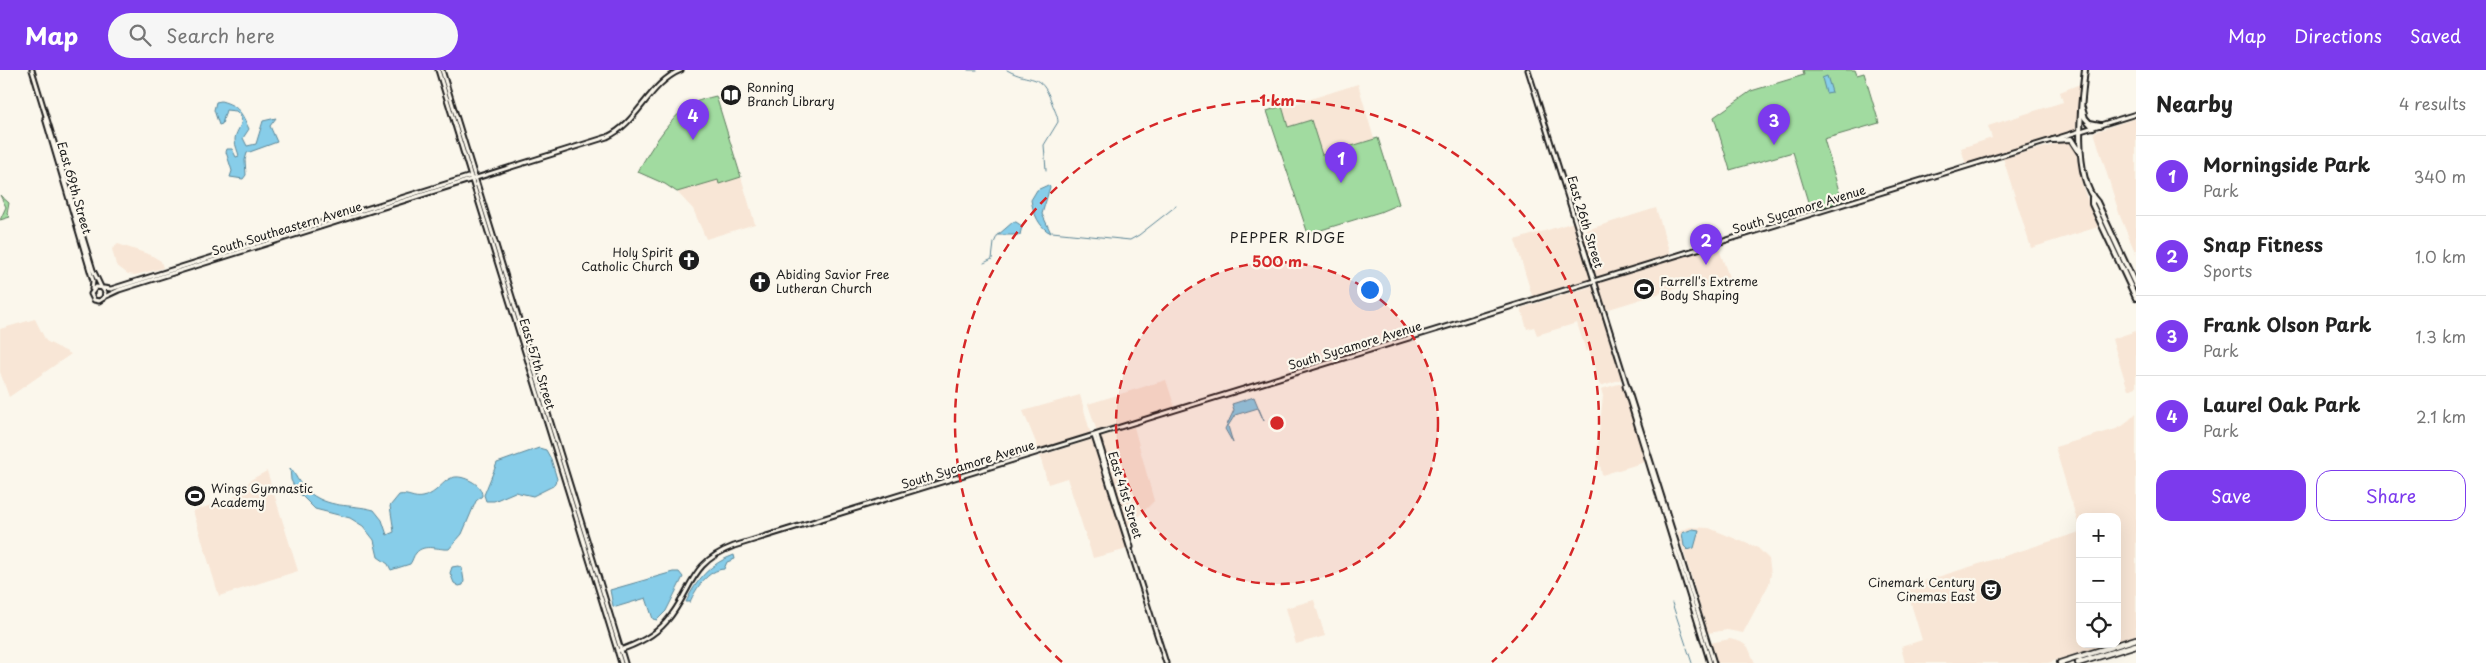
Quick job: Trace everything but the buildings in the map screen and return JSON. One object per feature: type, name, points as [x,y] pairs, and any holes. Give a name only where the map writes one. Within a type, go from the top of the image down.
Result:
[{"type":"highway","points":[[2060,663],[2136,639]]},
{"type":"highway","points":[[2078,663],[2136,645]]},
{"type":"main road","name":"East 69th Street","points":[[32,70],[93,270],[102,288]]},
{"type":"main road","name":"East 57th Street","points":[[438,70],[619,651],[621,663]]},
{"type":"main road","name":"East 57th Street","points":[[442,70],[457,116],[473,178]]},
{"type":"main road","name":"South Southeastern Avenue","points":[[104,297],[119,290],[610,135],[623,125],[664,80],[680,70]]},
{"type":"main road","name":"East 26th Street","points":[[1528,70],[1714,663]]},
{"type":"main road","points":[[2085,70],[2080,131],[2082,158],[2092,204],[2136,298]]},
{"type":"main road","name":"East 69th Street","points":[[38,90],[59,171],[93,281],[92,290]]},
{"type":"main road","points":[[445,91],[457,116]]},
{"type":"main road","points":[[2081,103],[2085,118],[2091,125],[2100,125],[2136,114]]},
{"type":"main road","name":"South Sycamore Avenue","points":[[619,651],[642,642],[659,629],[672,615],[695,574],[710,559],[728,548],[2053,140],[2080,131],[2091,125]]},
{"type":"main road","points":[[2053,140],[2065,138],[2074,141],[2082,158]]},
{"type":"main road","name":"South Southeastern Avenue","points":[[102,288],[111,289],[473,178]]},
{"type":"main road","points":[[2092,197],[2097,202],[2136,286]]},
{"type":"main road","points":[[96,287],[102,288],[104,297],[100,300],[94,300],[91,295],[92,290],[96,287]]},
{"type":"main road","name":"East 26th Street","points":[[1624,380],[1630,405],[1710,663]]},
{"type":"main road","name":"East 41st Street","points":[[1096,435],[1166,663]]},
{"type":"main road","name":"East 57th Street","points":[[619,651],[625,663]]},
{"type":"shaded area","points":[[1358,84],[1374,139],[1322,155],[1311,120],[1288,127],[1282,108]]},
{"type":"shaded area","points":[[2080,84],[2076,130],[1966,165],[1961,148],[1992,138],[1988,126],[2063,102],[2060,92]]},
{"type":"shaded area","points":[[2136,118],[2136,255],[2120,216],[2094,132]]},
{"type":"shaded area","points":[[2071,141],[2075,146],[2083,188],[2098,227],[2031,248],[2003,158]]},
{"type":"shaded area","points":[[741,177],[755,224],[706,239],[693,209],[677,192],[718,180],[719,184]]},
{"type":"shaded area","points":[[1656,208],[1671,257],[1595,280],[1580,232]]},
{"type":"shaded area","points":[[1574,222],[1592,281],[1533,299],[1515,240]]},
{"type":"shaded area","points":[[118,244],[151,255],[161,261],[163,268],[135,275],[128,274],[116,265],[112,249]]},
{"type":"shaded area","points":[[1718,246],[1730,280],[1709,287],[1690,284],[1606,310],[1598,283]]},
{"type":"shaded area","points":[[1593,286],[1622,379],[1600,386],[1589,350],[1586,351],[1577,323],[1537,335],[1534,327],[1527,329],[1521,308]]},
{"type":"shaded area","points":[[35,319],[46,341],[71,354],[9,397],[0,372],[0,329]]},
{"type":"shaded area","points":[[2136,331],[2136,387],[2128,390],[2112,339]]},
{"type":"shaded area","points":[[1166,380],[1175,408],[1097,432],[1088,404]]},
{"type":"shaded area","points":[[1622,383],[1645,462],[1602,475],[1597,451],[1603,396],[1601,389]]},
{"type":"shaded area","points":[[1080,395],[1091,435],[1039,450],[1023,411]]},
{"type":"shaded area","points":[[2136,413],[2136,635],[2121,640],[2121,513],[2076,513],[2076,517],[2055,447],[2124,425]]},
{"type":"shaded area","points":[[1134,427],[1154,501],[1128,527],[1099,437]]},
{"type":"shaded area","points":[[1093,439],[1128,549],[1093,558],[1067,478],[1048,484],[1040,456]]},
{"type":"shaded area","points":[[267,471],[298,571],[219,596],[193,511],[233,498],[252,479]]},
{"type":"shaded area","points":[[1690,527],[1709,528],[1758,548],[1769,559],[1771,574],[1769,584],[1743,633],[1727,630],[1708,633],[1678,532]]},
{"type":"shaded area","points":[[2076,533],[2076,648],[2095,648],[2048,663],[1905,663],[1901,647],[1922,640],[1906,587]]},
{"type":"shaded area","points":[[1314,600],[1325,636],[1296,644],[1286,608]]},
{"type":"shaded area","points":[[1730,639],[1741,642],[1748,647],[1755,663],[1716,663],[1710,643]]},
{"type":"green space","points":[[1803,70],[1855,70],[1857,75],[1864,73],[1879,123],[1824,139],[1843,205],[1812,215],[1793,152],[1730,170],[1714,117],[1751,91],[1804,75]]},
{"type":"green space","points":[[716,96],[741,177],[719,184],[718,180],[677,192],[665,184],[638,172],[654,145],[675,117],[693,103]]},
{"type":"green space","points":[[1282,106],[1288,127],[1311,120],[1322,155],[1378,138],[1399,204],[1380,212],[1308,234],[1267,111]]},
{"type":"green space","points":[[0,195],[9,203],[7,214],[10,217],[0,220],[6,207]]},
{"type":"water","points":[[1827,76],[1832,92],[1826,93],[1822,78]]},
{"type":"water","points":[[221,101],[239,110],[244,118],[249,129],[243,138],[247,146],[256,144],[263,121],[276,118],[270,126],[277,142],[247,153],[245,160],[246,175],[243,179],[230,177],[232,171],[226,152],[227,149],[232,149],[236,157],[239,156],[235,140],[241,122],[240,115],[236,111],[226,110],[222,124],[219,125],[214,110],[216,102]]},
{"type":"water","points":[[1048,185],[1050,187],[1042,214],[1051,233],[1037,219],[1031,200],[1037,190]]},
{"type":"water","points":[[1013,222],[1022,226],[1020,235],[998,235]]},
{"type":"water","points":[[1254,397],[1264,421],[1258,408],[1235,415],[1228,426],[1233,443],[1225,429],[1234,410],[1232,404]]},
{"type":"water","points":[[539,448],[546,450],[551,459],[557,479],[553,486],[533,496],[515,492],[494,501],[486,501],[484,495],[497,463]]},
{"type":"water","points":[[290,468],[306,490],[323,501],[374,510],[382,520],[387,535],[394,532],[390,506],[399,495],[422,497],[429,495],[449,479],[455,477],[471,481],[480,489],[482,496],[476,501],[462,534],[449,549],[423,548],[415,554],[410,564],[391,570],[388,564],[378,557],[374,540],[363,526],[350,518],[315,509],[296,490],[291,480]]},
{"type":"water","points":[[1693,529],[1699,530],[1694,548],[1688,550],[1684,546],[1682,533]]},
{"type":"water","points":[[734,555],[735,559],[727,562],[724,569],[708,576],[699,586],[690,602],[686,602],[694,586],[705,573],[726,558]]},
{"type":"water","points":[[458,566],[462,568],[464,581],[463,585],[459,586],[454,583],[450,573],[452,567]]},
{"type":"water","points":[[673,572],[679,572],[683,577],[666,611],[657,620],[653,619],[646,598],[616,607],[613,606],[610,590]]},
{"type":"waterway","points":[[968,70],[977,70]]},
{"type":"waterway","points":[[1007,70],[1039,82],[1048,93],[1056,112],[1058,122],[1044,145],[1046,170]]},
{"type":"waterway","points":[[1052,232],[1130,240],[1176,206]]},
{"type":"waterway","points":[[984,263],[992,259],[994,243],[998,234]]},
{"type":"waterway","points":[[1672,603],[1686,645]]},
{"type":"waterway","points":[[1687,648],[1692,663]]},
{"type":"place","name":"Ronning Branch Library","points":[[731,95]]},
{"type":"place","name":"Laurel Oak Park","points":[[693,140]]},
{"type":"place","name":"Frank Olson Park","points":[[1774,145]]},
{"type":"place","name":"Morningside Park","points":[[1341,183]]},
{"type":"place","name":"Holy Spirit Catholic Church","points":[[689,260]]},
{"type":"place","name":"Snap Fitness","points":[[1706,265]]},
{"type":"place","name":"Abiding Savior Free Lutheran Church","points":[[760,282]]},
{"type":"place","name":"Farrell's Extreme Body Shaping","points":[[1644,289]]},
{"type":"place","name":"Wings Gymnastic Academy","points":[[195,496]]},
{"type":"place","name":"Cinemark Century Cinemas East","points":[[1991,590]]},
{"type":"district","name":"PEPPER RIDGE","points":[[1288,238]]}]
